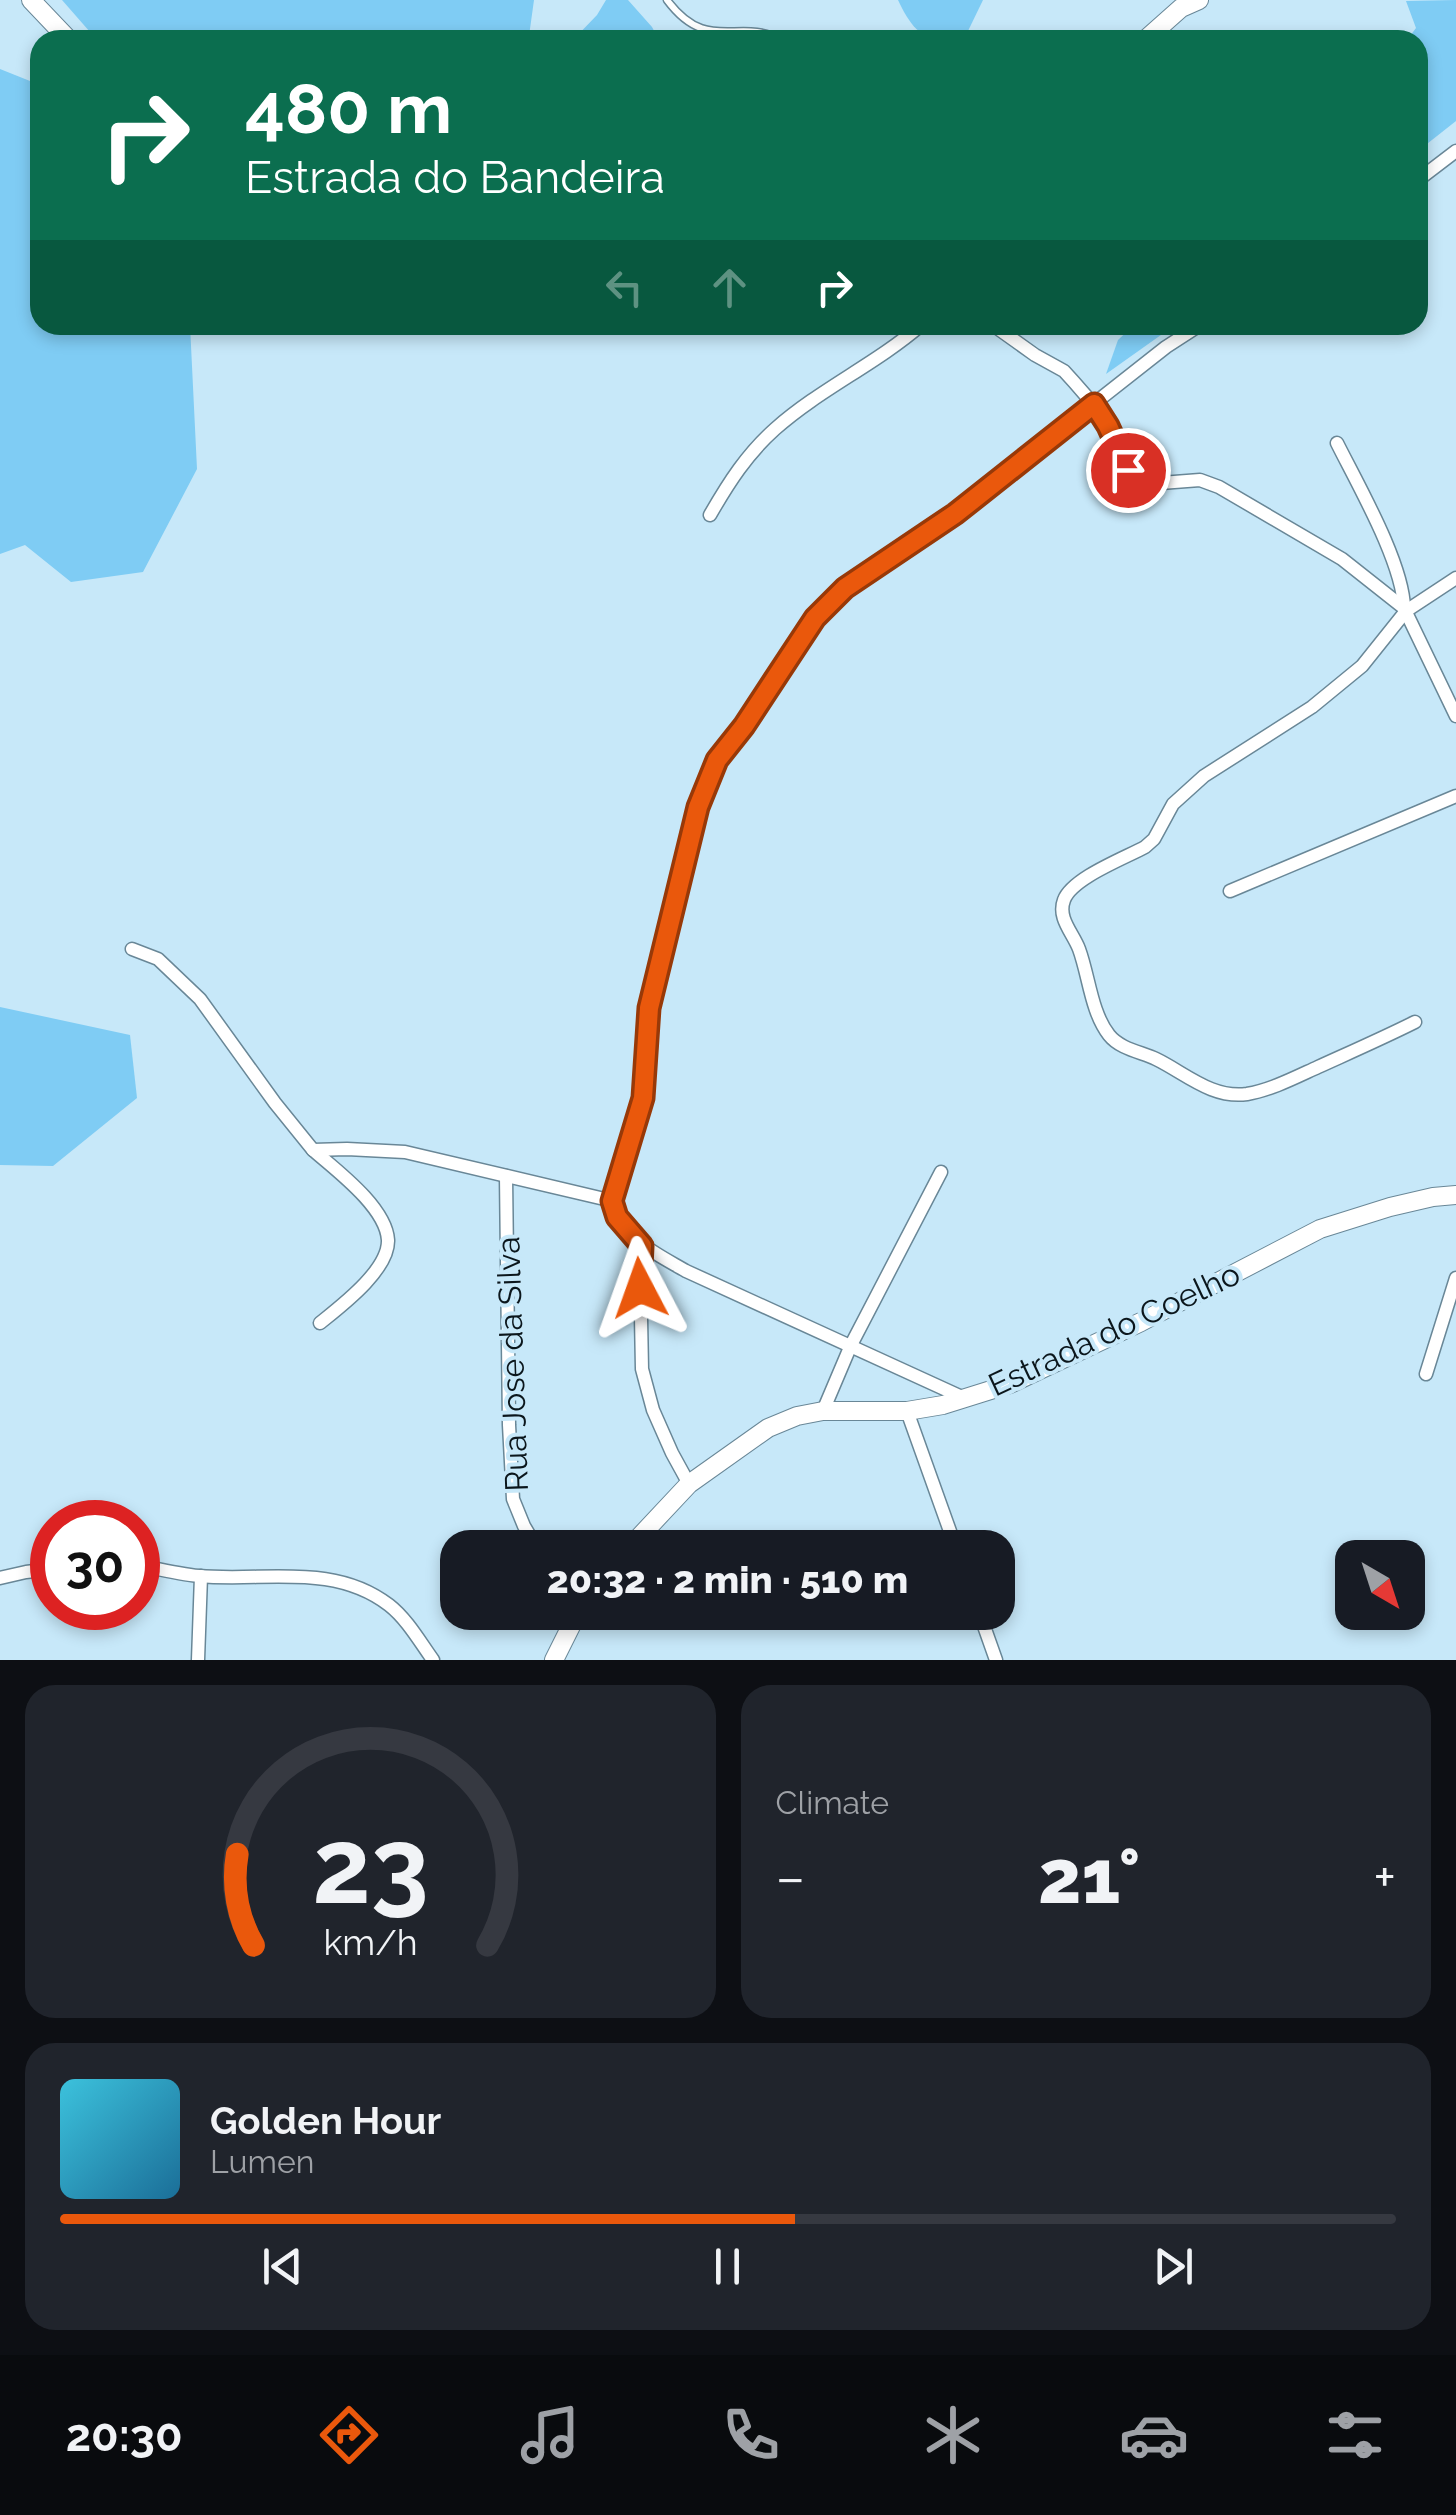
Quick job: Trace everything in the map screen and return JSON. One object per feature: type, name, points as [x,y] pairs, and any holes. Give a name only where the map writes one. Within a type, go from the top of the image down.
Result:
[{"type":"street","points":[[31,0],[60,30]]},
{"type":"street","points":[[1156,30],[1181,8],[1199,0]]},
{"type":"street","points":[[1428,172],[1456,151]]},
{"type":"street","points":[[710,514],[734,473],[777,427],[908,335]]},
{"type":"street","points":[[1007,335],[1064,371],[1094,404],[1136,479],[1148,484],[1200,480],[1219,487],[1342,559],[1405,610]]},
{"type":"street","points":[[964,1398],[686,1270],[642,1246],[617,1217],[612,1201],[643,1098],[649,1008],[698,807],[717,760],[815,618],[845,588],[955,514],[1184,335]]},
{"type":"street","points":[[1338,443],[1386,544],[1405,610],[1456,716]]},
{"type":"street","points":[[1415,1022],[1291,1079],[1247,1094],[1225,1093],[1200,1085],[1157,1060],[1118,1044],[1109,1035],[1076,940],[1062,915],[1062,903],[1080,882],[1146,847],[1173,804],[1204,776],[1342,683],[1362,666],[1405,610],[1456,578]]},
{"type":"street","points":[[1230,890],[1456,796]]},
{"type":"street","points":[[132,949],[158,959],[200,1000],[313,1150],[368,1201],[383,1224],[388,1241],[382,1260],[371,1276],[320,1323]]},
{"type":"street","points":[[313,1150],[405,1152],[612,1201]]},
{"type":"street","points":[[823,1411],[851,1345],[941,1172]]},
{"type":"street","name":"Rua Jose da Silva","points":[[506,1176],[512,1499],[526,1530]]},
{"type":"street","name":"Estrada do Coelho","points":[[644,1530],[689,1484],[768,1428],[796,1416],[823,1411],[907,1412],[943,1406],[1010,1384],[1141,1322],[1320,1229],[1434,1196],[1456,1195]]},
{"type":"street","points":[[642,1246],[642,1369],[654,1410],[689,1484]]},
{"type":"street","points":[[1426,1374],[1456,1278]]},
{"type":"street","points":[[907,1412],[950,1530]]},
{"type":"street","points":[[160,1569],[200,1576],[298,1575],[364,1589],[392,1607],[433,1660]]},
{"type":"street","points":[[0,1578],[30,1573]]},
{"type":"street","points":[[198,1660],[200,1576]]},
{"type":"street","points":[[554,1660],[569,1630]]},
{"type":"street","points":[[985,1630],[996,1660]]},
{"type":"lane","points":[[667,0],[680,16],[708,30]]},
{"type":"shaded area","points":[[62,0],[534,0],[530,30],[88,30]]},
{"type":"shaded area","points":[[606,0],[628,0],[654,30],[583,30]]},
{"type":"shaded area","points":[[898,0],[983,0],[968,30],[918,30]]},
{"type":"shaded area","points":[[1456,0],[1456,121],[1428,143],[1428,30],[1414,30],[1406,1]]},
{"type":"shaded area","points":[[0,69],[30,81],[30,335],[190,335],[197,469],[143,572],[71,582],[25,545],[0,554]]},
{"type":"shaded area","points":[[1123,335],[1161,335],[1106,374]]},
{"type":"shaded area","points":[[0,1007],[130,1035],[137,1098],[53,1166],[0,1165]]},
{"type":"route","points":[[640,1288],[642,1246],[617,1217],[612,1201],[643,1098],[649,1008],[698,807],[717,760],[815,618],[845,588],[955,514],[1094,404],[1128,470]]}]
